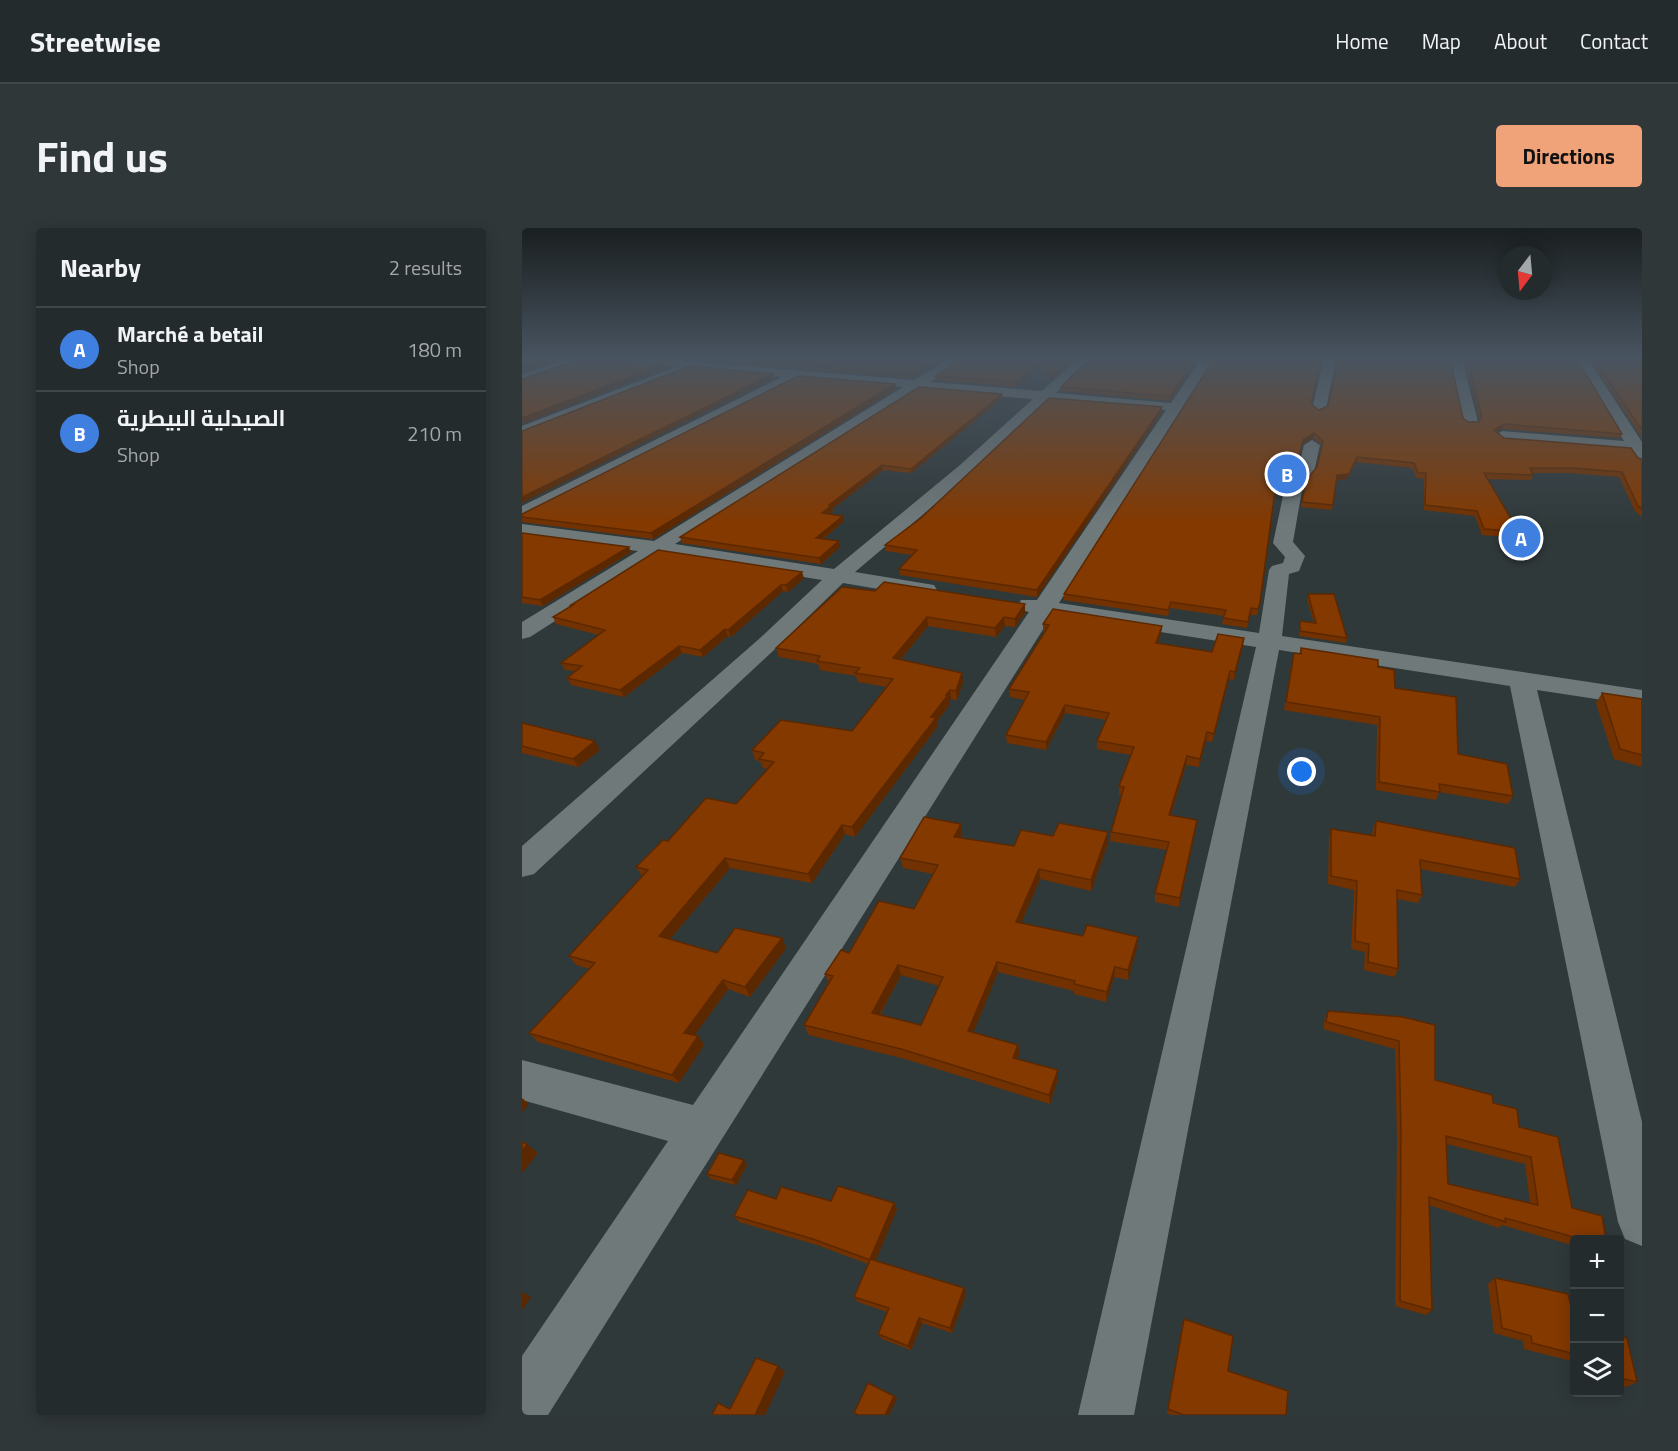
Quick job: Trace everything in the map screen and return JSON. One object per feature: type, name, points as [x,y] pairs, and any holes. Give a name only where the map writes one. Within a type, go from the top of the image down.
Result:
[{"type":"street","points":[[522,432],[567,414]]},
{"type":"street","points":[[522,513],[716,414]]},
{"type":"street","points":[[522,632],[869,414]]},
{"type":"street","points":[[522,865],[758,652],[838,576],[966,469],[1024,414]]},
{"type":"street","points":[[522,1405],[1170,414]]},
{"type":"street","points":[[1469,414],[1471,422]]},
{"type":"street","points":[[1617,414],[1639,451]]},
{"type":"street","points":[[1502,436],[1639,451]]},
{"type":"street","points":[[1106,1415],[1269,642],[1279,570],[1292,567],[1295,556],[1283,543],[1286,524],[1295,482],[1306,472],[1312,445]]},
{"type":"street","points":[[522,530],[655,547],[951,593]]},
{"type":"street","points":[[1008,602],[1642,698]]},
{"type":"street","points":[[1522,680],[1642,1222]]},
{"type":"street","points":[[522,1080],[702,1129]]},
{"type":"building","points":[[565,414],[691,414],[522,497],[522,431]]},
{"type":"building","points":[[721,414],[845,414],[651,533],[522,517],[522,514]]},
{"type":"building","points":[[875,414],[977,414],[911,469],[882,465],[829,505],[831,506],[822,513],[843,516],[816,538],[839,541],[819,558],[680,537]]},
{"type":"building","points":[[1032,414],[1157,414],[1037,590],[899,569],[917,550],[885,545],[921,518]]},
{"type":"building","points":[[1179,414],[1462,414],[1468,422],[1478,422],[1481,414],[1610,414],[1622,434],[1504,424],[1494,430],[1504,438],[1631,448],[1638,458],[1642,459],[1642,509],[1638,506],[1622,472],[1572,468],[1530,468],[1533,475],[1484,473],[1513,522],[1506,522],[1511,531],[1484,529],[1477,511],[1425,505],[1426,473],[1418,473],[1414,463],[1357,457],[1349,474],[1337,475],[1333,505],[1302,502],[1306,480],[1317,467],[1323,441],[1314,433],[1303,440],[1297,464],[1291,470],[1278,469],[1260,602],[1258,609],[1251,608],[1248,622],[1223,618],[1226,610],[1171,602],[1168,610],[1064,594]]},
{"type":"building","points":[[1631,414],[1642,414],[1642,430]]},
{"type":"building","points":[[522,533],[629,547],[540,600],[522,597]]},
{"type":"building","points":[[658,550],[802,572],[786,585],[781,585],[728,630],[725,629],[700,650],[679,646],[620,690],[567,678],[582,666],[561,663],[605,630],[553,617]]},
{"type":"building","points":[[884,582],[1025,604],[1015,619],[1004,617],[995,628],[927,617],[893,658],[962,673],[956,691],[950,690],[946,695],[948,695],[931,717],[936,718],[852,827],[842,825],[808,874],[725,858],[659,936],[717,953],[735,928],[782,938],[745,987],[723,980],[684,1033],[698,1036],[672,1075],[529,1033],[595,963],[569,956],[648,870],[636,867],[663,840],[668,841],[706,798],[736,804],[774,762],[759,759],[764,753],[752,750],[781,720],[852,731],[893,679],[855,673],[860,668],[817,661],[820,656],[776,648],[842,587],[875,591]]},
{"type":"building","points":[[1308,594],[1334,594],[1347,638],[1300,631],[1300,621],[1316,623]]},
{"type":"building","points":[[1053,609],[1162,626],[1156,643],[1212,652],[1218,634],[1244,638],[1235,672],[1230,671],[1214,734],[1207,732],[1200,759],[1187,756],[1169,815],[1197,820],[1180,898],[1155,893],[1169,842],[1111,832],[1124,787],[1119,786],[1134,747],[1097,741],[1109,713],[1065,705],[1046,742],[1006,735],[1029,692],[1009,689],[1049,625],[1043,624]]},
{"type":"building","points":[[1301,648],[1378,660],[1378,667],[1394,670],[1395,688],[1456,697],[1458,754],[1507,764],[1513,796],[1439,784],[1440,792],[1379,782],[1380,717],[1286,702],[1294,653],[1301,654]]},
{"type":"building","points":[[1602,693],[1642,699],[1642,755],[1620,749]]},
{"type":"building","points":[[522,723],[595,741],[573,759],[522,746]]},
{"type":"building","points":[[924,817],[961,824],[954,837],[1014,846],[1021,830],[1053,836],[1059,823],[1108,832],[1091,880],[1039,869],[1016,922],[1083,936],[1087,925],[1138,937],[1128,970],[1115,967],[1107,992],[1074,984],[1075,981],[997,962],[968,1031],[1018,1045],[1013,1058],[1058,1070],[1049,1095],[901,1049],[804,1025],[833,976],[825,974],[841,950],[849,953],[879,901],[914,909],[938,865],[900,858]],"holes":[[[898,965],[943,977],[921,1025],[872,1013]]]},
{"type":"building","points":[[1376,821],[1515,848],[1520,879],[1420,860],[1422,895],[1397,890],[1398,969],[1368,962],[1369,944],[1355,941],[1357,881],[1331,876],[1331,829],[1375,836]]},
{"type":"building","points":[[1328,1011],[1403,1017],[1435,1025],[1435,1080],[1492,1095],[1493,1103],[1517,1109],[1519,1127],[1558,1137],[1572,1208],[1602,1216],[1605,1235],[1570,1236],[1505,1218],[1506,1222],[1429,1197],[1432,1310],[1400,1301],[1399,1041],[1326,1022]],"holes":[[[1446,1136],[1531,1157],[1538,1205],[1448,1184]]]},
{"type":"building","points":[[719,1153],[744,1160],[732,1180],[707,1174]]},
{"type":"building","points":[[838,1186],[894,1203],[870,1259],[964,1288],[950,1328],[919,1318],[908,1346],[878,1334],[889,1308],[854,1297],[870,1260],[813,1239],[734,1216],[748,1190],[776,1199],[781,1187],[831,1201]]},
{"type":"building","points":[[1495,1278],[1568,1294],[1570,1353],[1532,1343],[1531,1336],[1502,1328]]},
{"type":"building","points":[[1184,1319],[1233,1336],[1228,1371],[1288,1391],[1286,1415],[1184,1415],[1168,1409]]},
{"type":"building","points":[[1624,1337],[1627,1338],[1637,1382],[1624,1379]]},
{"type":"building","points":[[756,1358],[778,1366],[755,1415],[712,1415],[718,1403],[730,1409]]},
{"type":"building","points":[[868,1383],[894,1396],[885,1415],[854,1413]]},
{"type":"place","name":"الصيدلية البيطرية","points":[[1287,474]]},
{"type":"place","name":"Marché a betail","points":[[1521,538]]}]
